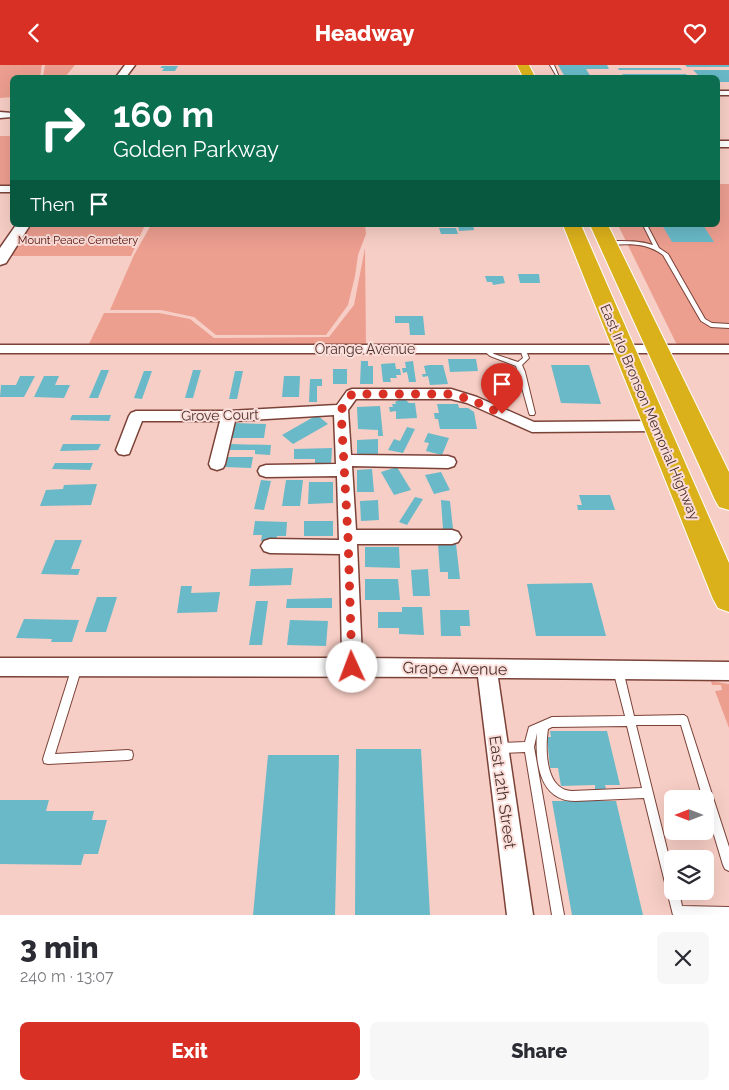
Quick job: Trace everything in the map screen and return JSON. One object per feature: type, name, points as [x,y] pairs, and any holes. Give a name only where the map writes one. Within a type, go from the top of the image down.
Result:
[{"type":"highway","name":"East Irlo Bronson Memorial Highway","points":[[573,227],[729,599]]},
{"type":"highway","points":[[604,234],[729,500]]},
{"type":"street","points":[[0,260],[22,227]]},
{"type":"street","name":"Orange Avenue","points":[[0,349],[729,349]]},
{"type":"street","points":[[352,667],[341,410],[352,394],[451,394],[472,400],[532,427],[656,426]]},
{"type":"street","name":"Grove Court","points":[[124,451],[136,416],[228,416],[341,410]]},
{"type":"street","points":[[218,464],[228,416]]},
{"type":"street","points":[[266,471],[343,465],[448,462]]},
{"type":"street","points":[[270,547],[452,537]]},
{"type":"street","name":"Grape Avenue","points":[[0,667],[352,667],[729,671]]},
{"type":"street","name":"East 12th Street","points":[[487,669],[520,915]]},
{"type":"lane","points":[[646,227],[657,247],[665,254],[703,321],[711,325],[729,326]]},
{"type":"lane","points":[[604,234],[657,247]]},
{"type":"lane","points":[[484,349],[492,355],[519,365],[532,413]]},
{"type":"lane","points":[[519,365],[526,358],[523,349]]},
{"type":"lane","points":[[78,667],[48,759],[128,755]]},
{"type":"lane","points":[[618,670],[664,854]]},
{"type":"lane","points":[[558,915],[530,747],[532,730],[552,722],[684,720],[729,865]]},
{"type":"lane","points":[[543,726],[540,738],[546,773],[554,789],[563,795],[649,793]]},
{"type":"lane","points":[[498,748],[530,747]]},
{"type":"lane","points":[[675,900],[678,912],[729,913]]},
{"type":"green space","points":[[0,65],[42,65],[40,75],[10,75],[10,97],[0,98]]},
{"type":"green space","points":[[45,65],[75,65],[67,75],[43,75]]},
{"type":"green space","points":[[0,136],[10,136],[10,186],[0,186]]},
{"type":"green space","points":[[720,184],[729,184],[729,344],[678,347],[619,227],[720,227]]},
{"type":"green space","name":"Mount Peace Cemetery","points":[[28,227],[144,227],[131,256],[9,256]]},
{"type":"green space","points":[[150,227],[365,227],[366,234],[358,255],[348,305],[326,335],[216,335],[194,317],[161,310],[110,310],[134,255]]},
{"type":"green space","points":[[365,248],[366,346],[88,346],[104,313],[159,313],[190,319],[214,338],[329,337],[354,305]]},
{"type":"green space","points":[[711,681],[729,684],[729,728],[715,691],[722,690],[721,685],[712,685]]},
{"type":"building","points":[[558,65],[607,65],[609,69],[586,69],[590,75],[564,75]]},
{"type":"building","points":[[685,65],[729,65],[729,67],[687,67]]},
{"type":"building","points":[[162,66],[178,66],[175,71],[162,71],[164,68],[160,68]]},
{"type":"building","points":[[618,68],[680,68],[682,70],[619,70]]},
{"type":"building","points":[[693,70],[729,70],[729,82],[720,82],[720,75],[698,75]]},
{"type":"building","points":[[622,74],[687,75],[623,75]]},
{"type":"building","points":[[458,227],[473,227],[474,230],[459,231]]},
{"type":"building","points":[[663,227],[704,227],[714,242],[672,242]]},
{"type":"building","points":[[439,228],[456,228],[458,234],[441,234]]},
{"type":"building","points":[[518,274],[539,274],[540,283],[520,283]]},
{"type":"building","points":[[485,276],[503,276],[505,283],[493,285],[492,282],[487,282]]},
{"type":"building","points":[[395,316],[423,316],[425,335],[410,335],[409,323],[395,323]]},
{"type":"building","points":[[448,359],[476,359],[478,371],[450,372]]},
{"type":"building","points":[[361,361],[368,361],[368,366],[373,366],[373,384],[360,384]]},
{"type":"building","points":[[413,361],[416,382],[409,382],[407,372],[403,373],[402,368],[406,368],[405,362]]},
{"type":"building","points":[[395,363],[396,369],[400,369],[401,375],[396,375],[397,378],[390,378],[391,382],[383,382],[381,364]]},
{"type":"building","points":[[443,365],[448,384],[430,385],[428,376],[423,377],[422,374],[426,374],[424,366]]},
{"type":"building","points":[[551,365],[589,365],[601,404],[561,403]]},
{"type":"building","points":[[333,369],[347,369],[347,384],[333,384]]},
{"type":"building","points":[[101,370],[109,370],[98,398],[89,398]]},
{"type":"building","points":[[193,370],[201,370],[193,398],[185,398]]},
{"type":"building","points":[[144,371],[152,371],[142,399],[134,398]]},
{"type":"building","points":[[235,371],[243,371],[237,399],[229,399]]},
{"type":"building","points":[[20,376],[35,376],[24,397],[0,397],[1,385],[16,385]]},
{"type":"building","points":[[44,376],[59,376],[55,385],[70,385],[64,398],[34,397]]},
{"type":"building","points":[[284,376],[300,376],[299,397],[282,397]]},
{"type":"building","points":[[310,379],[322,379],[322,386],[317,386],[317,402],[309,402]]},
{"type":"building","points":[[399,400],[415,403],[417,418],[396,419],[396,411],[390,412],[389,407],[393,407],[392,404],[396,404],[395,402]]},
{"type":"building","points":[[437,404],[458,404],[459,408],[468,408],[474,412],[477,429],[440,429],[438,419],[435,419],[434,413],[439,413]]},
{"type":"building","points":[[380,406],[383,436],[378,436],[378,430],[358,429],[357,407]]},
{"type":"building","points":[[72,415],[111,415],[109,421],[70,420]]},
{"type":"building","points":[[317,415],[328,424],[293,444],[282,435]]},
{"type":"building","points":[[234,423],[266,424],[264,438],[231,438]]},
{"type":"building","points":[[407,427],[415,429],[403,453],[388,450],[394,439],[400,441]]},
{"type":"building","points":[[428,433],[449,438],[442,455],[426,451],[429,443],[424,442]]},
{"type":"building","points":[[378,439],[378,456],[357,456],[357,440]]},
{"type":"building","points":[[63,444],[101,444],[98,450],[60,451]]},
{"type":"building","points":[[230,444],[271,445],[270,455],[255,454],[255,450],[229,450]]},
{"type":"building","points":[[332,448],[331,464],[315,464],[315,459],[294,459],[294,449]]},
{"type":"building","points":[[227,457],[253,457],[251,468],[225,467]]},
{"type":"building","points":[[55,463],[93,463],[90,470],[52,469]]},
{"type":"building","points":[[397,467],[411,490],[394,495],[381,472]]},
{"type":"building","points":[[372,469],[374,492],[357,492],[357,470]]},
{"type":"building","points":[[441,472],[450,490],[434,494],[425,475]]},
{"type":"building","points":[[261,480],[271,481],[264,510],[254,509]]},
{"type":"building","points":[[286,480],[303,480],[300,506],[282,506]]},
{"type":"building","points":[[309,482],[333,482],[333,503],[308,504]]},
{"type":"building","points":[[97,484],[91,505],[40,506],[46,490],[63,489],[64,485]]},
{"type":"building","points":[[579,495],[610,495],[615,510],[578,510],[577,505],[582,505]]},
{"type":"building","points":[[415,497],[423,499],[407,525],[399,522]]},
{"type":"building","points":[[378,500],[379,520],[361,521],[360,501]]},
{"type":"building","points":[[441,500],[450,501],[453,529],[443,529]]},
{"type":"building","points":[[255,521],[287,522],[286,536],[277,536],[276,541],[261,541],[262,535],[253,535]]},
{"type":"building","points":[[304,521],[333,521],[333,536],[304,536]]},
{"type":"building","points":[[55,540],[82,540],[71,569],[80,569],[78,575],[41,574]]},
{"type":"building","points":[[438,544],[456,544],[460,579],[448,579],[448,572],[440,572]]},
{"type":"building","points":[[365,547],[399,547],[400,568],[365,567]]},
{"type":"building","points":[[293,568],[291,585],[249,586],[251,569]]},
{"type":"building","points":[[428,569],[430,596],[413,596],[411,570]]},
{"type":"building","points":[[365,579],[398,579],[400,600],[365,600]]},
{"type":"building","points":[[592,583],[606,636],[536,636],[527,584]]},
{"type":"building","points":[[181,586],[192,586],[191,593],[220,592],[217,612],[177,613]]},
{"type":"building","points":[[97,597],[117,597],[106,632],[85,632]]},
{"type":"building","points":[[332,598],[332,608],[286,608],[287,599]]},
{"type":"building","points":[[256,601],[268,601],[262,645],[249,645]]},
{"type":"building","points":[[402,607],[422,607],[424,635],[399,634],[399,628],[378,628],[378,612],[402,612]]},
{"type":"building","points":[[440,610],[469,610],[470,626],[460,626],[461,636],[441,636]]},
{"type":"building","points":[[24,619],[79,620],[72,642],[51,642],[52,639],[16,638]]},
{"type":"building","points":[[290,620],[328,621],[326,646],[287,645]]},
{"type":"building","points":[[550,731],[607,731],[620,785],[605,785],[606,789],[595,789],[595,785],[561,786],[558,768],[550,768],[547,737],[551,737]]},
{"type":"building","points":[[356,749],[421,749],[430,915],[355,915]]},
{"type":"building","points":[[268,755],[339,755],[335,915],[253,915]]},
{"type":"building","points":[[0,800],[49,800],[46,811],[94,811],[92,820],[107,820],[98,854],[84,854],[81,865],[0,864]]},
{"type":"building","points":[[552,801],[616,801],[643,915],[572,915]]},
{"type":"route","points":[[352,667],[348,537],[341,410],[352,394],[451,394],[472,400],[502,414]]}]
